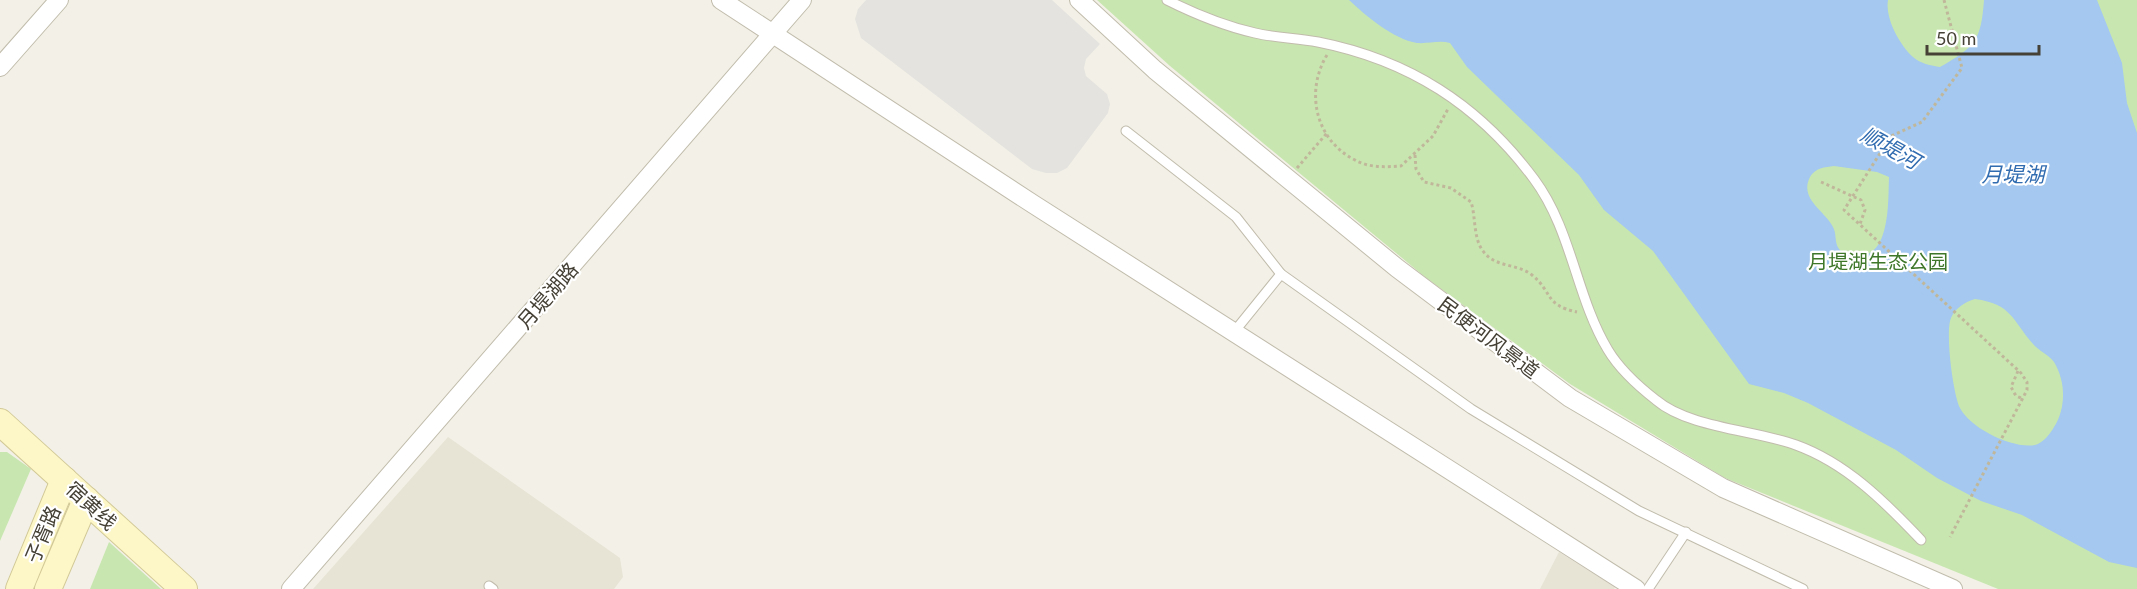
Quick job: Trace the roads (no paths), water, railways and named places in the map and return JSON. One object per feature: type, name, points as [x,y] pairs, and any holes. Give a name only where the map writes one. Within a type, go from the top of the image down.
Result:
[{"type":"main road","name":"宿黄线","points":[[0,422],[184,589]]},
{"type":"main road","name":"子胥路","points":[[19,589],[64,480]]},
{"type":"main road","name":"子胥路","points":[[48,589],[86,500]]},
{"type":"street","points":[[0,67],[59,0]]},
{"type":"street","points":[[721,0],[1636,589]]},
{"type":"street","name":"月堤湖路","points":[[291,589],[802,0]]},
{"type":"street","name":"民便河风景道","points":[[1079,0],[1155,70],[1397,268],[1570,398],[1724,488],[1953,589]]},
{"type":"lane","points":[[1167,0],[1223,24],[1255,33],[1332,46],[1392,65],[1437,86],[1454,97],[1496,134],[1535,180],[1558,222],[1590,314],[1609,351],[1625,373],[1659,403],[1688,417],[1798,446],[1828,461],[1859,480],[1921,540]]},
{"type":"lane","points":[[1126,131],[1236,217],[1281,274],[1471,409],[1639,511],[1803,589]]},
{"type":"lane","points":[[1234,332],[1281,274]]},
{"type":"lane","points":[[1648,589],[1686,532]]},
{"type":"water","name":"月堤湖","points":[[1349,0],[1888,0],[1891,23],[1903,45],[1919,61],[1940,67],[1969,48],[1974,41],[1981,25],[1984,0],[2097,0],[2122,63],[2127,103],[2137,133],[2137,568],[2109,562],[2022,515],[1981,501],[1937,478],[1896,450],[1808,403],[1784,393],[1749,384],[1653,251],[1604,210],[1579,175],[1467,67],[1450,43],[1408,41],[1380,26]],"holes":[[[1834,166],[1877,172],[1889,177],[1886,224],[1883,236],[1870,253],[1854,256],[1841,251],[1833,227],[1810,198],[1807,185],[1812,174],[1820,168]],[[1975,299],[1997,305],[2010,314],[2033,344],[2054,362],[2058,370],[2063,395],[2061,412],[2050,432],[2038,444],[2015,444],[1993,436],[1973,423],[1960,408],[1951,363],[1949,325],[1958,308]]]},
{"type":"water label","name":"顺堤河","points":[[1891,147]]},
{"type":"park label","name":"月堤湖生态公园","points":[[1878,261]]}]
